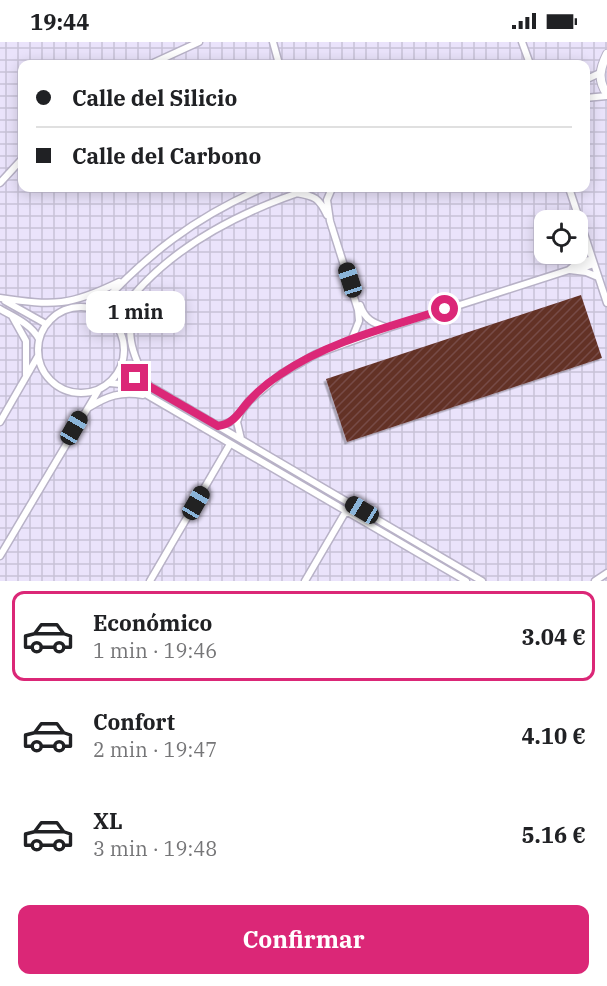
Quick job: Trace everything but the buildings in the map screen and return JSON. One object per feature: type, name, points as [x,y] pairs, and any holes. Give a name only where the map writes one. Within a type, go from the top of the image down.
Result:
[{"type":"street","points":[[160,60],[199,42]]},
{"type":"street","points":[[271,42],[278,60]]},
{"type":"street","points":[[522,42],[528,60]]},
{"type":"street","points":[[590,97],[607,95],[600,81],[600,73],[607,53]]},
{"type":"street","points":[[590,78],[600,73]]},
{"type":"street","points":[[0,183],[18,163]]},
{"type":"street","points":[[97,309],[125,279],[184,229],[228,202],[252,192]]},
{"type":"street","points":[[114,321],[140,290],[172,258],[200,238],[258,206],[299,192]]},
{"type":"street","points":[[330,192],[327,200],[330,221]]},
{"type":"street","points":[[570,192],[577,210]]},
{"type":"street","points":[[295,193],[308,195],[320,202],[330,221],[356,300],[359,321],[351,341]]},
{"type":"street","points":[[588,243],[607,303]]},
{"type":"street","points":[[218,426],[230,422],[249,401],[281,374],[316,354],[593,261]]},
{"type":"street","points":[[573,268],[575,264]]},
{"type":"street","points":[[573,268],[598,277]]},
{"type":"street","points":[[0,298],[33,303],[61,303],[86,297],[125,279]]},
{"type":"street","points":[[140,290],[131,317],[130,343],[134,358],[150,386]]},
{"type":"street","points":[[0,298],[46,324]]},
{"type":"street","points":[[356,300],[366,318],[388,328]]},
{"type":"street","points":[[78,306],[97,309],[114,321],[123,336],[125,353],[121,369],[110,383],[99,390],[83,394],[67,391],[53,383],[42,371],[38,356],[39,339],[46,324],[60,311],[78,306]]},
{"type":"street","points":[[0,309],[35,333],[39,339]]},
{"type":"street","points":[[12,316],[26,341],[26,379]]},
{"type":"street","points":[[0,422],[38,356]]},
{"type":"street","points":[[121,369],[482,581]]},
{"type":"street","points":[[110,383],[130,385],[466,581]]},
{"type":"street","points":[[0,556],[99,390]]},
{"type":"street","points":[[85,410],[115,394],[147,396]]},
{"type":"street","points":[[240,413],[237,422],[241,440]]},
{"type":"street","points":[[150,581],[230,444]]},
{"type":"street","points":[[305,581],[346,511]]},
{"type":"street","points":[[595,581],[607,573]]},
{"type":"shaded area","points":[[0,42],[607,42],[607,581],[0,581]]},
{"type":"route","points":[[135,378],[218,426],[223,426],[235,419],[262,389],[302,361],[337,345],[445,309]]}]
